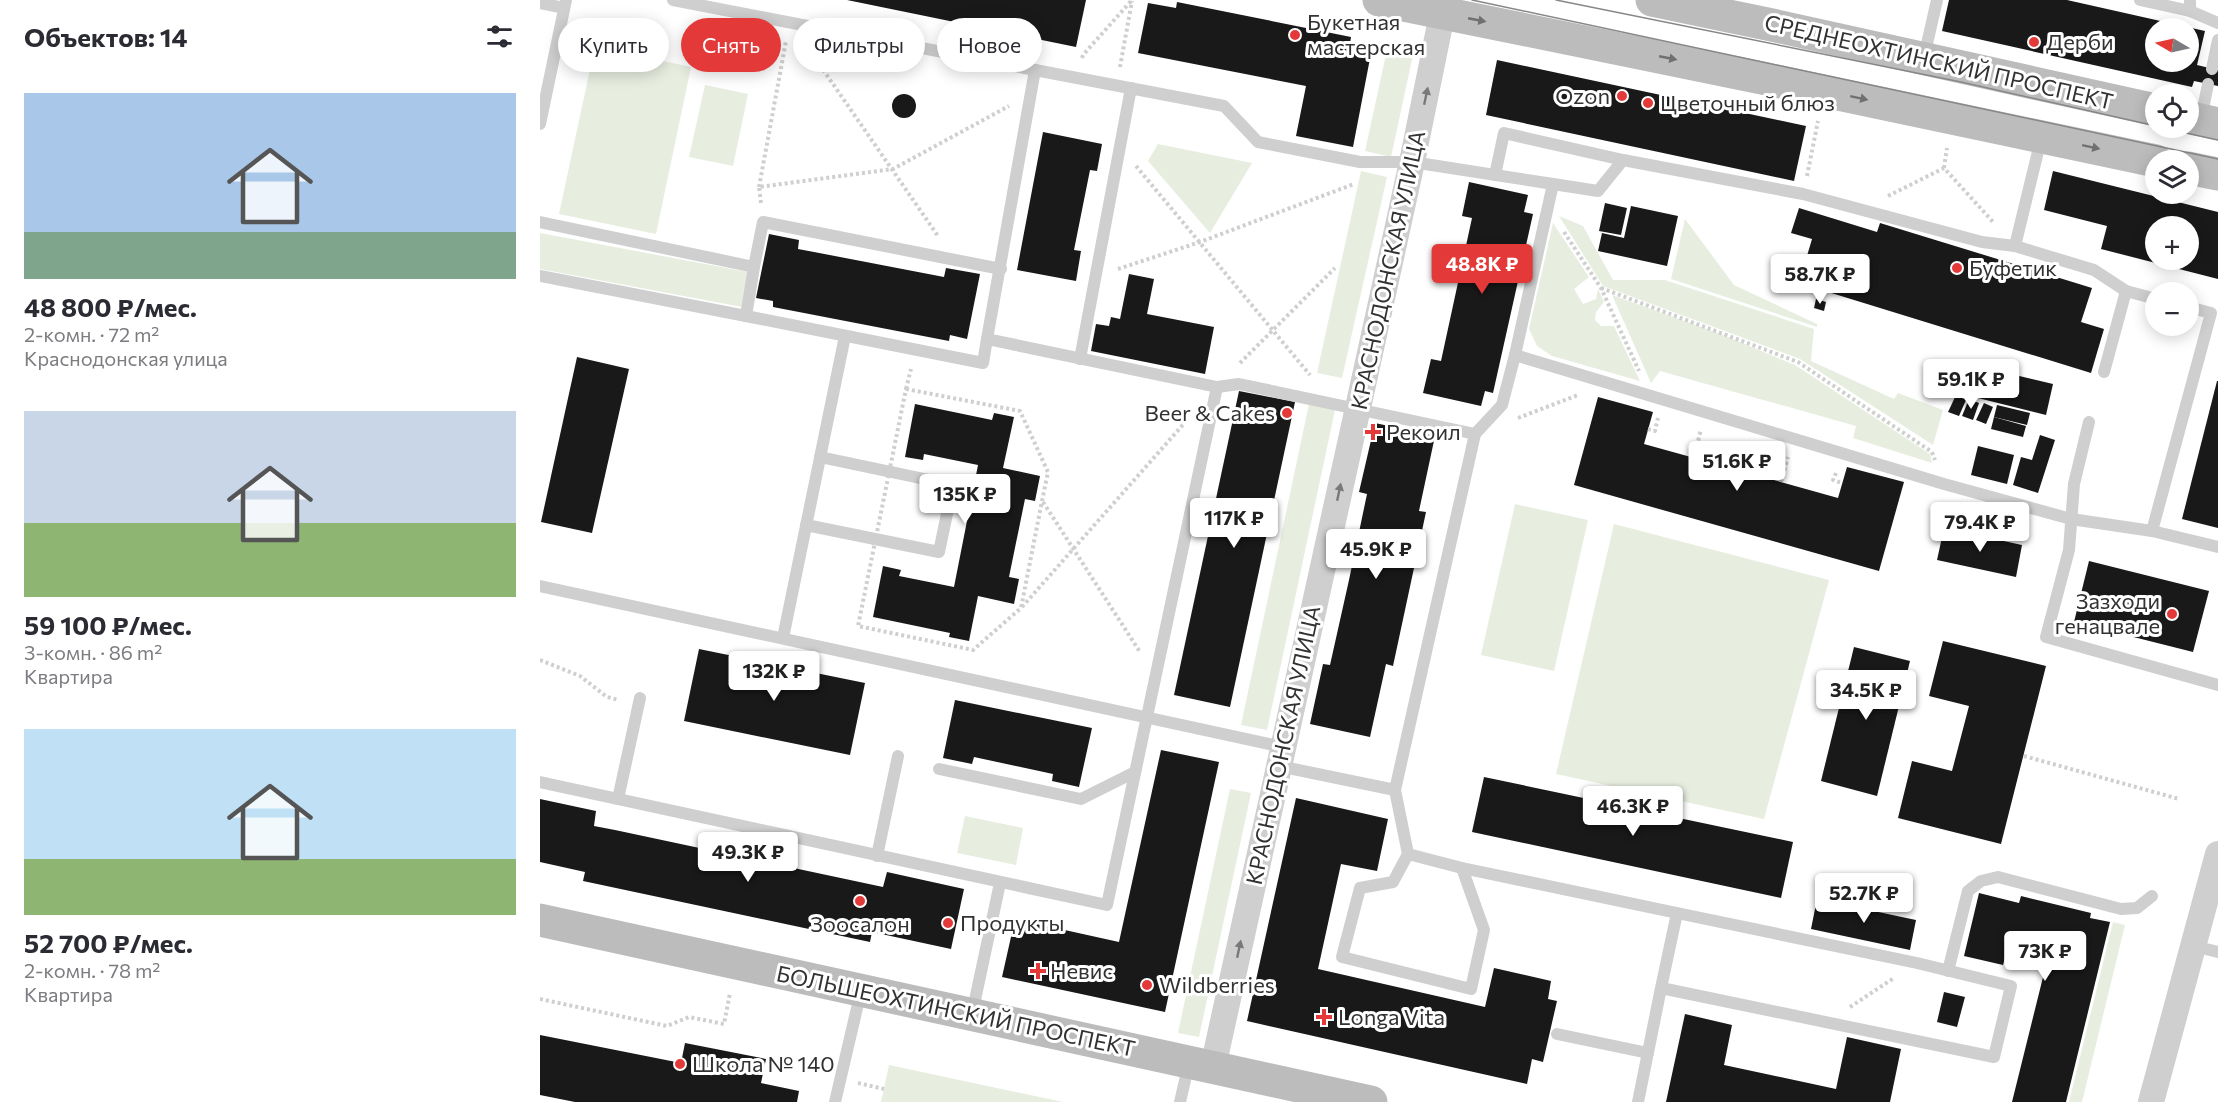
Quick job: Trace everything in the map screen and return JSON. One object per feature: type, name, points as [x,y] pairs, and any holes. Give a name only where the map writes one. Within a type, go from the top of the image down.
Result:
[{"type":"main road","points":[[1378,0],[1444,7],[2145,159]]},
{"type":"main road","name":"СРЕДНЕОХТИНСКИЙ ПРОСПЕКТ","points":[[1652,0],[1728,8],[1924,58],[2145,108]]},
{"type":"main road","points":[[2199,170],[2218,174]]},
{"type":"main road","name":"БОЛЬШЕОХТИНСКИЙ ПРОСПЕКТ","points":[[540,920],[1371,1102]]},
{"type":"street","name":"КРАСНОДОНСКАЯ УЛИЦА","points":[[1201,1065],[1281,756],[1444,7]]},
{"type":"street","points":[[2151,1102],[2218,854]]},
{"type":"lane","points":[[673,0],[937,51]]},
{"type":"lane","points":[[1924,58],[1937,0]]},
{"type":"lane","points":[[2140,0],[2190,5],[2218,23]]},
{"type":"lane","points":[[540,3],[565,4],[540,124]]},
{"type":"lane","points":[[2212,69],[2218,40]]},
{"type":"lane","points":[[1042,71],[1224,106],[1258,141],[1360,162],[1412,162],[1598,191],[1623,160]]},
{"type":"lane","points":[[540,276],[983,363],[1035,72]]},
{"type":"lane","points":[[2202,120],[2208,84]]},
{"type":"lane","points":[[1080,358],[1131,88]]},
{"type":"lane","points":[[1495,175],[1504,133],[1623,160],[1803,194],[1982,242],[2015,246],[2094,270],[2126,291],[2145,296]]},
{"type":"lane","points":[[2015,246],[2042,136]]},
{"type":"lane","points":[[1462,868],[1484,930],[1471,988],[1342,957],[1360,888],[1393,882],[1408,854],[1395,790],[1475,434],[1503,405],[1553,184]]},
{"type":"lane","points":[[540,222],[754,267]]},
{"type":"lane","points":[[746,316],[763,222],[1001,269]]},
{"type":"lane","points":[[2104,372],[2126,291]]},
{"type":"lane","points":[[2152,531],[2211,313],[2199,310]]},
{"type":"lane","points":[[783,638],[845,336]]},
{"type":"lane","points":[[987,339],[1217,387],[1239,384],[1475,434]]},
{"type":"lane","points":[[1515,355],[1944,484],[2071,519],[2152,531],[2218,547]]},
{"type":"lane","points":[[540,782],[1107,906],[1217,387]]},
{"type":"lane","points":[[2090,422],[2074,484],[2069,549],[2046,637],[2218,685]]},
{"type":"lane","points":[[806,525],[939,552],[951,496],[953,485],[820,457]]},
{"type":"lane","points":[[540,586],[1146,717],[1395,790]]},
{"type":"lane","points":[[618,799],[639,701]]},
{"type":"lane","points":[[876,856],[898,756]]},
{"type":"lane","points":[[939,769],[1081,799],[1135,772]]},
{"type":"lane","points":[[1408,854],[1462,868],[1917,963],[2011,986],[1994,1058],[1661,988]]},
{"type":"lane","points":[[1948,971],[1968,891],[1981,881],[1998,877],[2121,909],[2138,908],[2152,896]]},
{"type":"lane","points":[[972,1014],[1000,883]]},
{"type":"lane","points":[[1638,1102],[1677,913]]},
{"type":"lane","points":[[2193,946],[2218,952]]},
{"type":"lane","points":[[835,1102],[861,990]]},
{"type":"lane","points":[[1557,1034],[1648,1053]]},
{"type":"lane","points":[[1180,1102],[1201,1065]]},
{"type":"path","points":[[1078,78],[1083,55],[1132,0],[1117,86]]},
{"type":"path","points":[[790,22],[954,260]]},
{"type":"path","points":[[763,222],[759,187],[790,22]]},
{"type":"path","points":[[759,187],[893,169],[1031,94]]},
{"type":"path","points":[[1803,194],[1820,113]]},
{"type":"path","points":[[1944,168],[1949,140]]},
{"type":"path","points":[[1120,146],[1310,375]]},
{"type":"path","points":[[1944,168],[2015,246]]},
{"type":"path","points":[[1862,209],[1944,168]]},
{"type":"path","points":[[1095,276],[1200,242],[1354,184]]},
{"type":"path","points":[[1548,208],[1601,288],[1650,396]]},
{"type":"path","points":[[1021,608],[1217,387],[1335,268]]},
{"type":"path","points":[[1601,288],[1798,362],[1932,452],[1944,484]]},
{"type":"path","points":[[1475,434],[1610,384]]},
{"type":"path","points":[[1694,458],[1706,412]]},
{"type":"path","points":[[876,539],[889,472]]},
{"type":"path","points":[[1042,501],[1155,675]]},
{"type":"path","points":[[540,660],[580,676],[607,697],[639,701]]},
{"type":"path","points":[[2024,756],[2179,799]]},
{"type":"path","points":[[1826,1023],[1917,963]]},
{"type":"path","points":[[540,999],[667,1026],[689,1017],[724,1024],[730,993]]},
{"type":"shaded area","points":[[1387,50],[1413,55],[1391,157],[1365,151]]},
{"type":"shaded area","points":[[669,62],[681,65],[681,72],[690,72],[656,234],[559,214],[589,72],[669,72]]},
{"type":"shaded area","points":[[705,85],[748,94],[733,166],[689,157]]},
{"type":"shaded area","points":[[1158,144],[1252,163],[1210,233],[1148,161]]},
{"type":"shaded area","points":[[1361,171],[1387,177],[1342,378],[1317,373]]},
{"type":"shaded area","points":[[1559,216],[1583,226],[1613,280],[1665,280],[1814,329],[1811,361],[1894,399],[1898,393],[1943,410],[1933,445],[1800,359],[1603,286]]},
{"type":"shaded area","points":[[1685,219],[1734,285],[1817,324],[1817,327],[1671,279]]},
{"type":"shaded area","points":[[1553,223],[1589,277],[1574,289],[1583,304],[1596,299],[1598,289],[1604,302],[1596,312],[1595,320],[1601,326],[1614,326],[1640,381],[1552,356],[1537,346],[1529,329]]},
{"type":"shaded area","points":[[540,233],[748,272],[742,307],[540,269]]},
{"type":"shaded area","points":[[1612,295],[1723,335],[1795,365],[1930,454],[1932,463],[1853,438],[1856,426],[1660,371],[1651,383]]},
{"type":"shaded area","points":[[1309,404],[1335,410],[1267,730],[1241,725]]},
{"type":"shaded area","points":[[1515,504],[1588,520],[1554,671],[1481,655]]},
{"type":"shaded area","points":[[1614,524],[1829,580],[1764,819],[1556,774]]},
{"type":"shaded area","points":[[1230,789],[1251,793],[1199,1037],[1178,1033]]},
{"type":"shaded area","points":[[965,816],[1023,828],[1016,865],[957,853]]},
{"type":"shaded area","points":[[2113,922],[2125,925],[2082,1102],[2069,1102]]},
{"type":"shaded area","points":[[889,1065],[1063,1102],[881,1102]]},
{"type":"building","points":[[847,0],[1086,0],[1076,47],[1042,40],[1042,18],[937,18]]},
{"type":"building","points":[[1949,0],[2067,0],[2147,18],[2145,18],[2145,72],[2199,72],[2199,65],[2218,70],[2218,86],[2194,81],[2193,84],[2179,84],[1942,31]]},
{"type":"building","points":[[1177,2],[1351,37],[1350,44],[1372,48],[1353,147],[1296,136],[1306,86],[1138,53],[1148,3],[1176,8]]},
{"type":"building","points":[[2199,30],[2205,31],[2199,56]]},
{"type":"building","points":[[1497,60],[1806,126],[1794,181],[1486,115]]},
{"type":"building","points":[[904,94],[913,97],[916,106],[913,115],[904,118],[895,115],[892,106],[895,97]]},
{"type":"building","points":[[1043,132],[1102,144],[1097,171],[1090,170],[1074,250],[1081,251],[1076,281],[1017,270]]},
{"type":"building","points":[[2053,171],[2145,194],[2145,204],[2186,204],[2218,212],[2218,279],[2183,270],[2199,270],[2199,216],[2145,216],[2145,260],[2101,249],[2107,226],[2044,210]]},
{"type":"building","points":[[1469,182],[1528,195],[1524,212],[1533,214],[1493,393],[1485,391],[1481,406],[1423,393],[1431,359],[1441,361],[1472,218],[1462,216]]},
{"type":"building","points":[[1605,203],[1627,208],[1621,235],[1599,231]]},
{"type":"building","points":[[1631,206],[1678,216],[1667,266],[1598,251],[1602,233],[1624,238]]},
{"type":"building","points":[[1799,208],[1877,232],[1880,223],[2092,288],[2081,322],[2104,329],[2091,373],[1799,283],[1812,239],[1791,233]]},
{"type":"building","points":[[769,234],[799,240],[798,249],[944,277],[946,268],[980,274],[967,339],[950,335],[949,341],[773,307],[773,301],[756,298]]},
{"type":"building","points":[[1129,274],[1154,279],[1147,314],[1214,327],[1205,374],[1091,351],[1096,324],[1109,326],[1111,317],[1120,319]]},
{"type":"building","points":[[1816,299],[1826,302],[1824,311],[1814,308]]},
{"type":"building","points":[[577,357],[629,369],[592,533],[541,522]]},
{"type":"building","points":[[1969,364],[2053,384],[2046,415],[1962,394]]},
{"type":"building","points":[[2218,381],[2218,528],[2182,519]]},
{"type":"building","points":[[1239,391],[1295,402],[1230,707],[1174,695]]},
{"type":"building","points":[[1956,395],[1966,400],[1959,416],[1948,412]]},
{"type":"building","points":[[1598,397],[1653,412],[1644,444],[1838,498],[1847,467],[1904,482],[1879,571],[1574,485]]},
{"type":"building","points":[[1969,399],[1979,403],[1973,420],[1962,416]]},
{"type":"building","points":[[1984,403],[1993,407],[1986,424],[1976,420]]},
{"type":"building","points":[[915,404],[992,420],[994,413],[1014,417],[1003,468],[1040,476],[1035,501],[1025,499],[1009,577],[1019,579],[1014,604],[978,596],[969,641],[949,637],[950,633],[873,617],[883,566],[901,570],[899,576],[954,587],[978,465],[924,454],[923,460],[905,457]]},
{"type":"building","points":[[1997,405],[2030,413],[2027,425],[1994,417]]},
{"type":"building","points":[[1994,417],[2026,426],[2023,437],[1991,429]]},
{"type":"building","points":[[1375,423],[1435,436],[1419,511],[1426,512],[1393,666],[1386,664],[1370,737],[1310,724],[1323,664],[1330,665],[1349,580],[1367,494],[1359,492]]},
{"type":"building","points":[[2040,435],[2055,440],[2038,493],[2013,485],[2021,457],[2032,460]]},
{"type":"building","points":[[1978,446],[2014,455],[2007,484],[1971,475]]},
{"type":"building","points":[[1944,528],[2022,545],[2016,577],[1937,560]]},
{"type":"building","points":[[2089,561],[2209,591],[2193,652],[2074,622]]},
{"type":"building","points":[[1943,641],[2046,666],[2001,844],[1898,818],[1912,761],[1952,771],[1969,706],[1929,696]]},
{"type":"building","points":[[1854,647],[1910,661],[1877,796],[1821,781]]},
{"type":"building","points":[[699,649],[865,683],[850,755],[684,721]]},
{"type":"building","points":[[955,700],[1092,728],[1079,787],[1052,781],[1053,774],[974,757],[972,764],[943,758]]},
{"type":"building","points":[[1161,750],[1219,762],[1165,1012],[1002,977],[1015,919],[1119,942]]},
{"type":"building","points":[[1484,777],[1793,842],[1781,898],[1472,832]]},
{"type":"building","points":[[1296,798],[1388,819],[1377,871],[1341,864],[1318,969],[1485,1007],[1494,968],[1551,981],[1548,999],[1557,1001],[1543,1062],[1532,1059],[1527,1084],[1247,1021]]},
{"type":"building","points":[[540,799],[596,811],[594,826],[883,887],[887,872],[964,889],[951,949],[872,932],[870,942],[583,881],[585,872],[540,862]]},
{"type":"building","points":[[1979,893],[2019,903],[2021,896],[2091,913],[2090,918],[2110,922],[2066,1102],[2012,1102],[2048,957],[2008,947],[2003,965],[1964,956]]},
{"type":"building","points":[[1817,899],[1916,920],[1910,950],[1811,929]]},
{"type":"building","points":[[1944,992],[1965,997],[1957,1027],[1937,1022]]},
{"type":"building","points":[[1685,1014],[1732,1025],[1724,1065],[1836,1089],[1847,1037],[1901,1049],[1890,1102],[1666,1102]]},
{"type":"building","points":[[540,1035],[681,1063],[685,1043],[766,1059],[761,1083],[799,1091],[797,1102],[575,1102],[540,1095]]},
{"type":"tram line","points":[[1472,0],[2218,159]]},
{"type":"tram line","points":[[1556,0],[1961,82],[2145,124]]},
{"type":"tram line","points":[[2199,136],[2218,140]]},
{"type":"place","name":"Букетная мастерская","points":[[1295,35]]},
{"type":"place","name":"Дерби","points":[[2034,42]]},
{"type":"place","name":"Ozon","points":[[1622,96]]},
{"type":"place","name":"Цветочный блюз","points":[[1648,103]]},
{"type":"place","name":"Буфетик","points":[[1957,268]]},
{"type":"place","name":"Beer & Cakes","points":[[1287,413]]},
{"type":"place","name":"Рекоил","points":[[1373,432]]},
{"type":"place","name":"Зазходи генацвале","points":[[2172,614]]},
{"type":"place","name":"Зоосалон","points":[[860,901]]},
{"type":"place","name":"Продукты","points":[[948,923]]},
{"type":"place","name":"Невис","points":[[1038,971]]},
{"type":"place","name":"Wildberries","points":[[1147,985]]},
{"type":"place","name":"Longa Vita","points":[[1324,1017]]},
{"type":"place","name":"Школа № 140","points":[[680,1064]]}]
